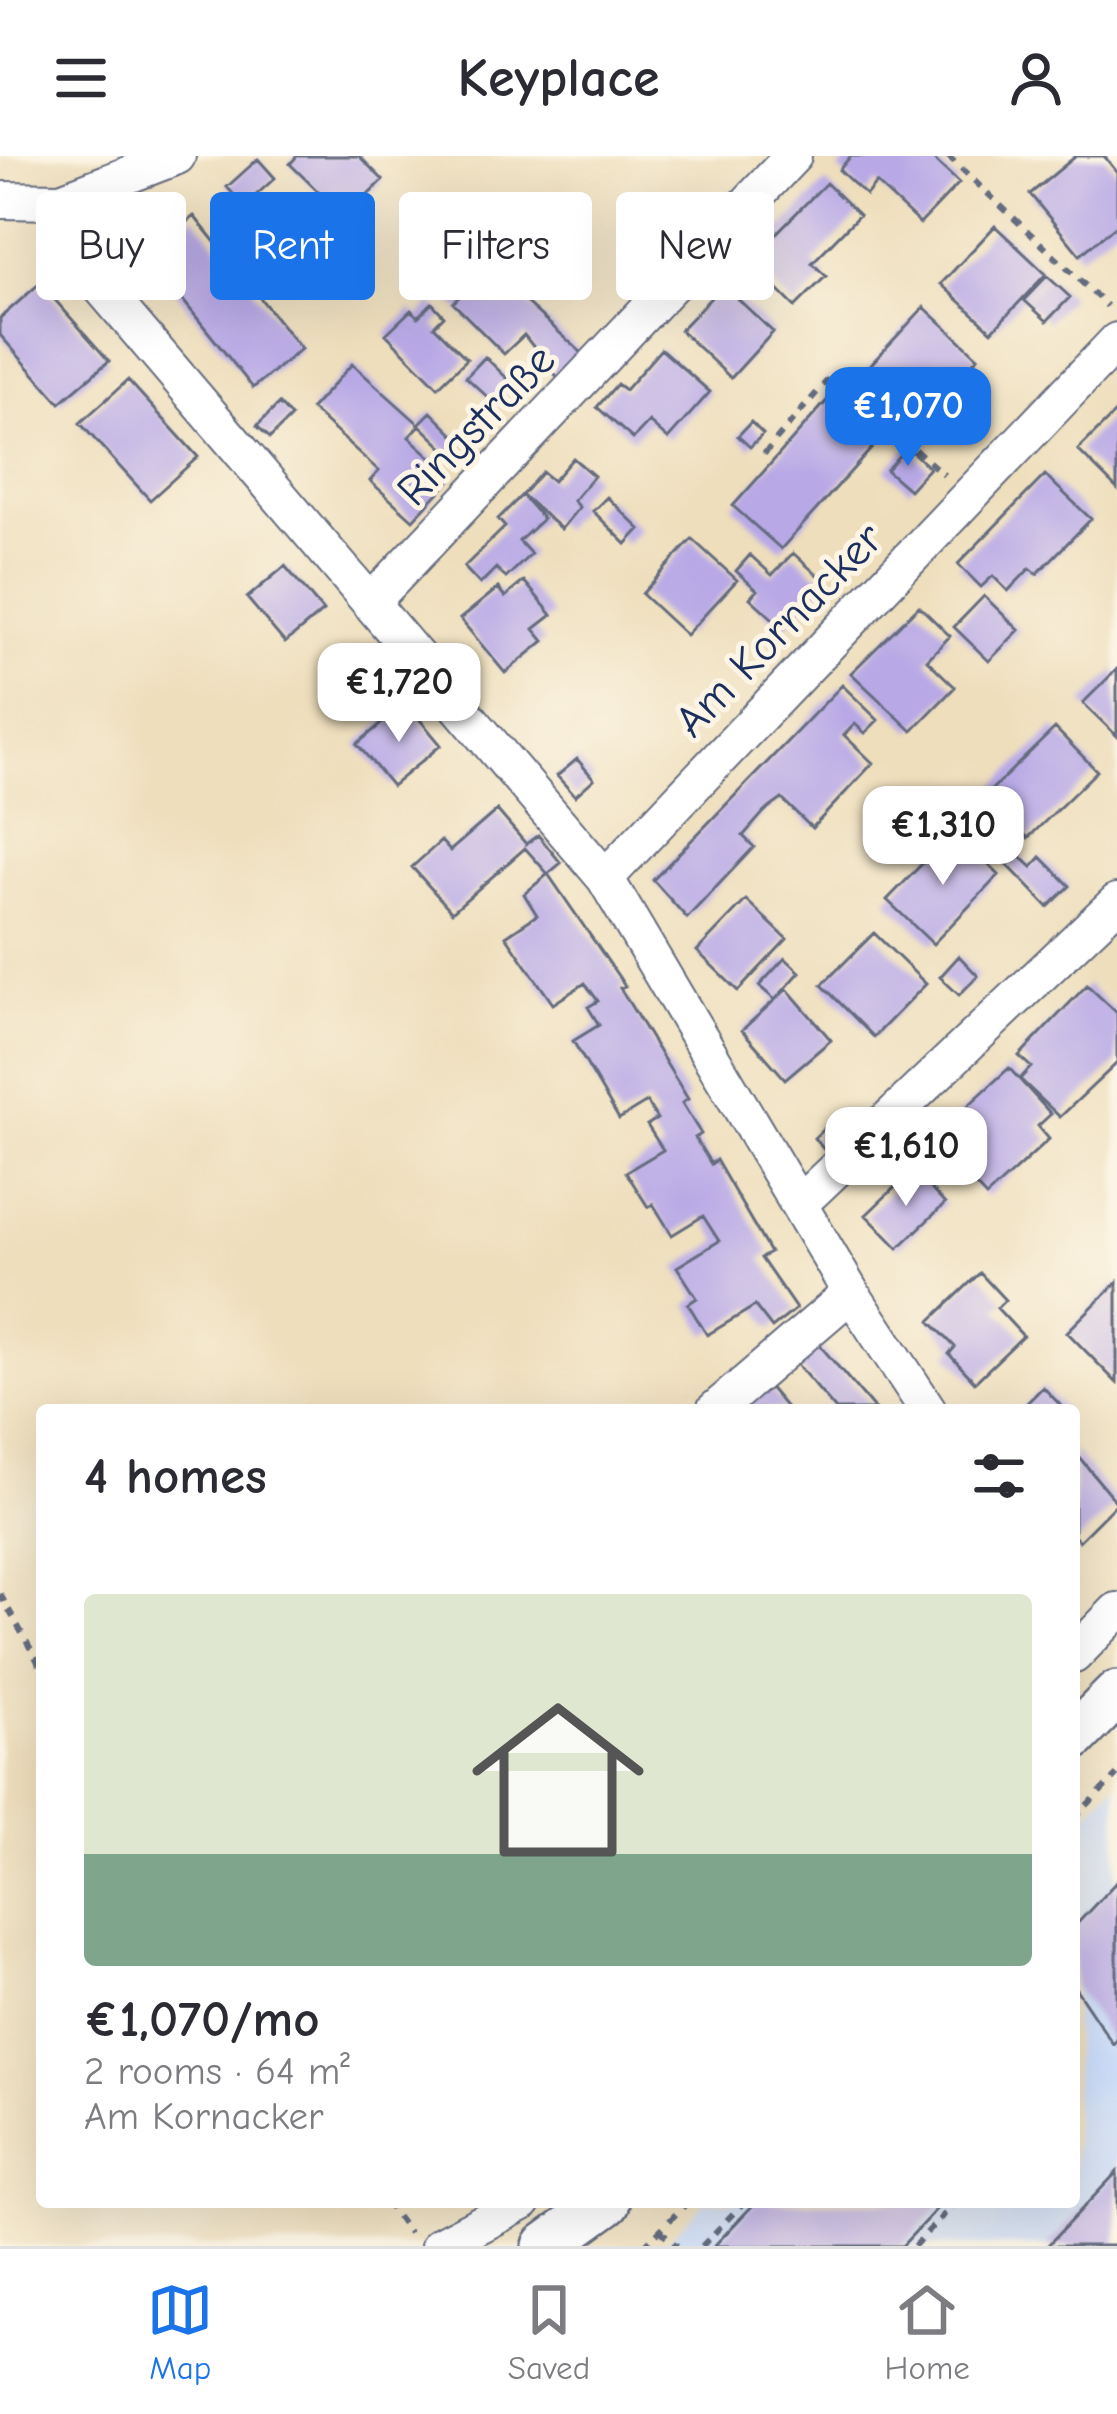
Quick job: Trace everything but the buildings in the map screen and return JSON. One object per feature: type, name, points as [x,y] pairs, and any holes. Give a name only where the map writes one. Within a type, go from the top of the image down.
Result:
[{"type":"main road","points":[[1080,1731],[1117,1694]]},
{"type":"main road","points":[[546,2246],[601,2208]]},
{"type":"main road","points":[[578,2246],[606,2208]]},
{"type":"street","points":[[86,192],[177,156]]},
{"type":"street","name":"Ringstraße","points":[[373,600],[794,156]]},
{"type":"street","points":[[0,200],[36,201]]},
{"type":"street","points":[[113,300],[605,878],[851,1293],[924,1404]]},
{"type":"street","name":"Am Kornacker","points":[[605,878],[1117,341]]},
{"type":"street","points":[[800,1203],[1117,902]]},
{"type":"street","points":[[722,1404],[851,1293]]},
{"type":"street","points":[[1080,1642],[1117,1611]]},
{"type":"street","points":[[439,2246],[512,2208]]},
{"type":"path","points":[[948,156],[1117,316]]},
{"type":"path","points":[[764,454],[832,375],[970,499]]},
{"type":"path","points":[[0,1594],[36,1658]]},
{"type":"path","points":[[1080,1812],[1117,1775]]},
{"type":"path","points":[[390,2208],[418,2246]]},
{"type":"path","points":[[644,2246],[682,2208]]},
{"type":"path","points":[[702,2246],[738,2208]]},
{"type":"path","points":[[914,2246],[950,2208]]},
{"type":"path","points":[[660,2230],[677,2246]]},
{"type":"shaded area","points":[[1117,1783],[1117,2246],[662,2246],[699,2208],[1080,2208],[1080,1821]]}]
